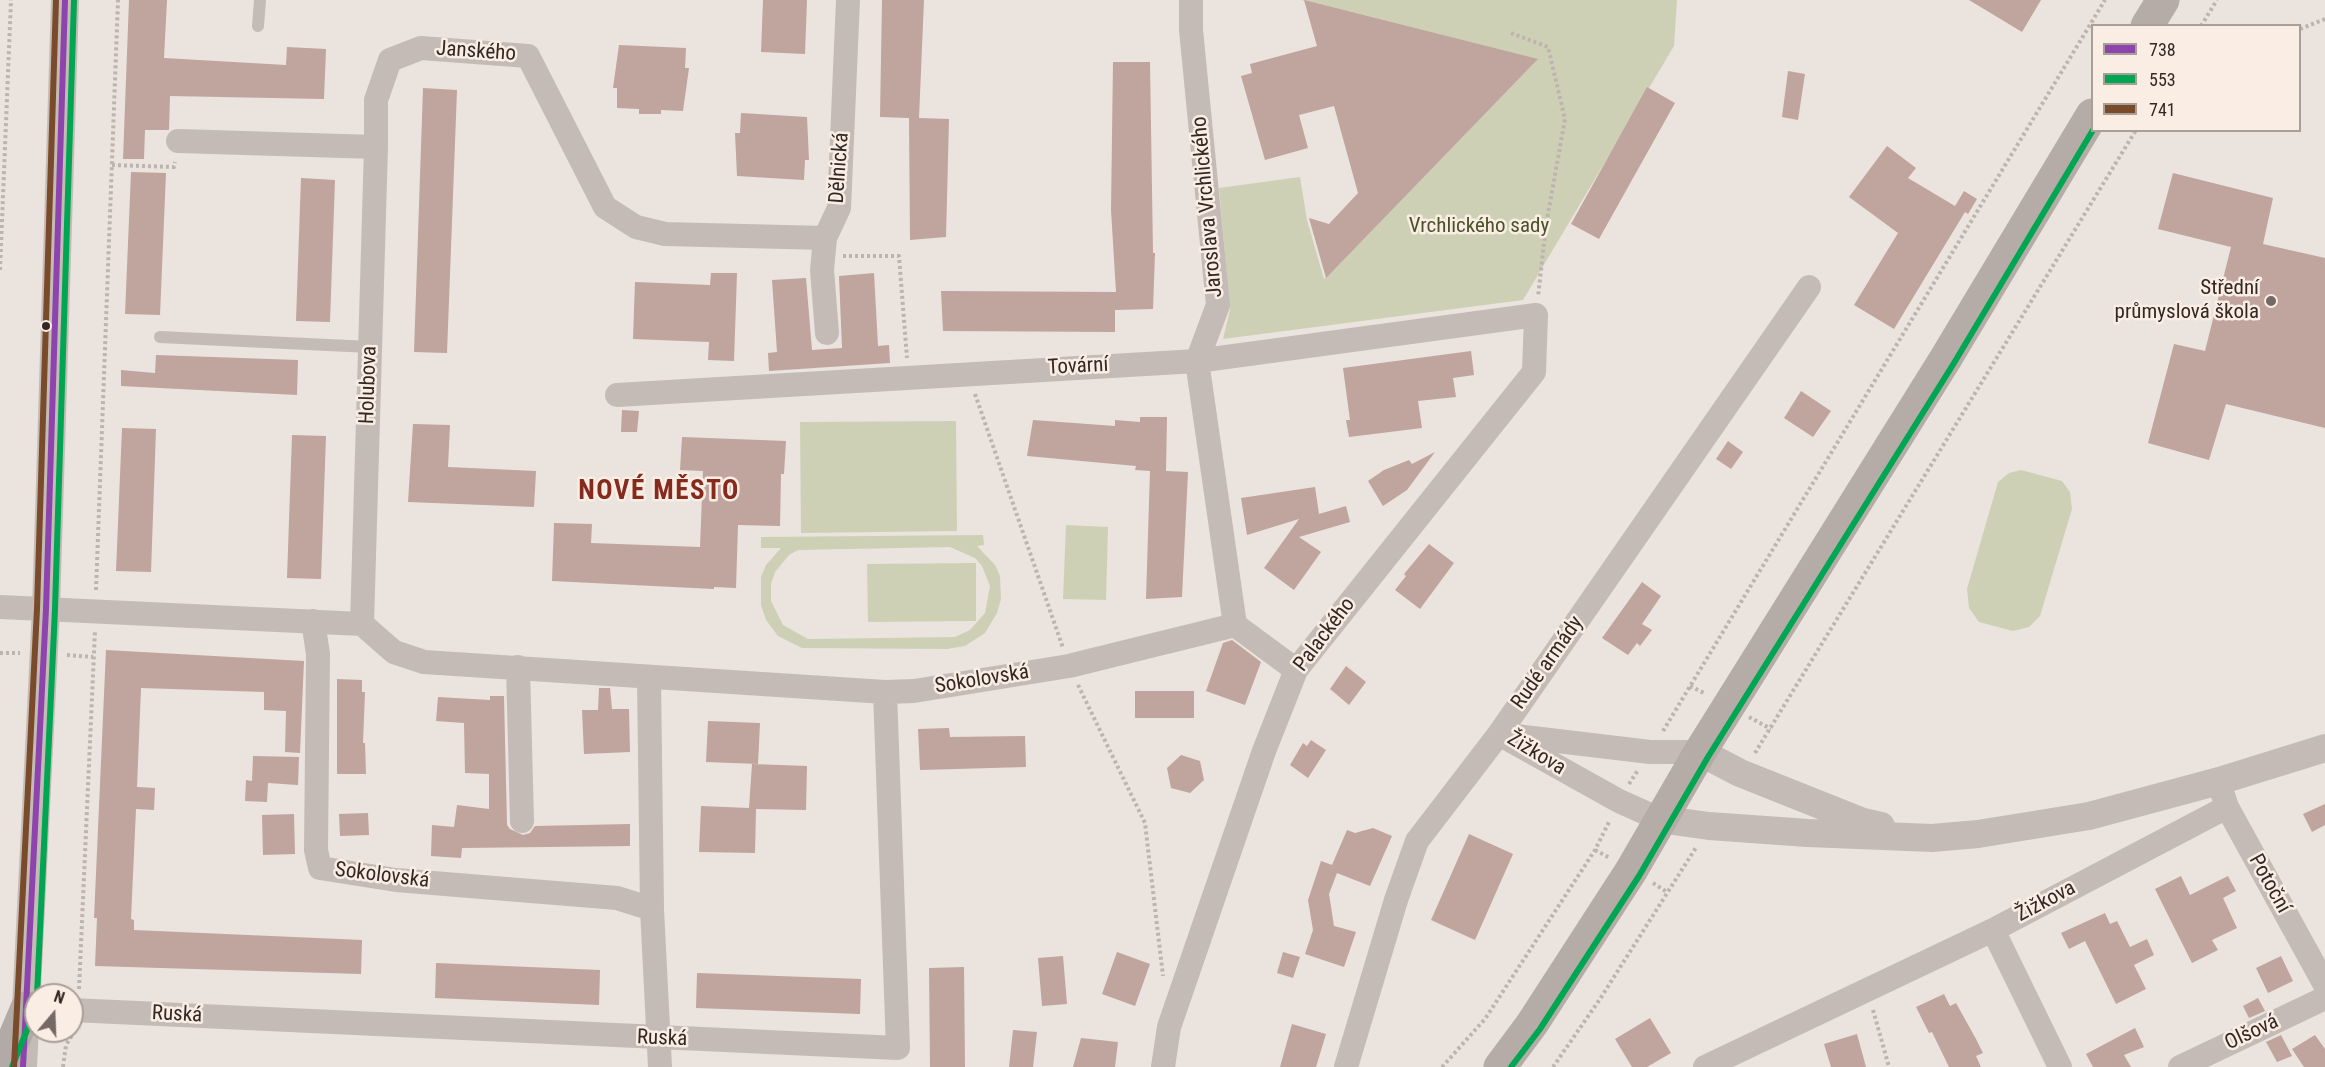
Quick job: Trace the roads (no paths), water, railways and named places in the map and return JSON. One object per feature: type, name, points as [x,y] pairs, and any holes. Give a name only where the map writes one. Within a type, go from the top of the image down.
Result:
[{"type":"main road","points":[[2148,24],[2163,0]]},
{"type":"main road","points":[[1500,1067],[1532,1024],[1631,871],[1659,819],[1946,358],[2091,117]]},
{"type":"main road","points":[[2,1067],[24,1022]]},
{"type":"street","points":[[32,983],[65,0]]},
{"type":"street","name":"Dělnická","points":[[827,333],[824,247],[839,208],[848,0]]},
{"type":"street","name":"Jaroslava Vrchlického","points":[[1191,0],[1191,30],[1218,305],[1197,361],[1235,625]]},
{"type":"street","name":"Janského","points":[[376,147],[376,100],[390,60],[421,48],[528,56],[605,207],[636,227],[665,234],[824,247]]},
{"type":"street","points":[[177,141],[376,147]]},
{"type":"street","name":"Holubova","points":[[362,624],[376,147]]},
{"type":"street","name":"Rudé armády","points":[[1346,1067],[1396,900],[1417,841],[1499,734],[1809,287]]},
{"type":"street","name":"Tovární","points":[[617,395],[1197,361],[1536,315]]},
{"type":"street","name":"Palackého","points":[[1163,1067],[1169,1027],[1264,751],[1296,670],[1534,372],[1536,315]]},
{"type":"street","points":[[0,607],[362,624]]},
{"type":"street","name":"Sokolovská","points":[[313,621],[318,654],[316,850],[320,868],[396,880],[617,898],[652,909]]},
{"type":"street","name":"Sokolovská","points":[[362,624],[394,652],[424,662],[518,667],[649,679],[885,692],[914,691],[1069,666],[1235,625]]},
{"type":"street","points":[[1235,625],[1296,670]]},
{"type":"street","points":[[518,667],[522,821]]},
{"type":"street","points":[[649,679],[652,909],[660,1067]]},
{"type":"street","name":"Ruská","points":[[84,1010],[659,1039],[898,1048],[885,692]]},
{"type":"street","name":"Žižkova","points":[[1499,734],[1650,752],[1700,752],[1740,773],[1863,822],[1932,838]]},
{"type":"street","name":"Žižkova","points":[[1499,734],[1619,801],[1659,819],[1709,826],[1932,838],[1978,834],[2223,794]]},
{"type":"street","name":"Žižkova","points":[[1705,1067],[1993,930],[2223,794],[2325,748]]},
{"type":"street","name":"Potoční","points":[[2223,794],[2325,985]]},
{"type":"street","points":[[1993,930],[2060,1067]]},
{"type":"street","name":"Olšová","points":[[2180,1067],[2325,998]]},
{"type":"street","points":[[23,1067],[26,1043]]},
{"type":"lane","points":[[258,26],[260,0]]},
{"type":"lane","points":[[160,337],[370,347]]},
{"type":"place","name":"Střední průmyslová škola","points":[[2271,301]]},
{"type":"district","name":"NOVÉ MĚSTO","points":[[659,492]]},
{"type":"park label","name":"Vrchlického sady","points":[[1479,227]]}]
